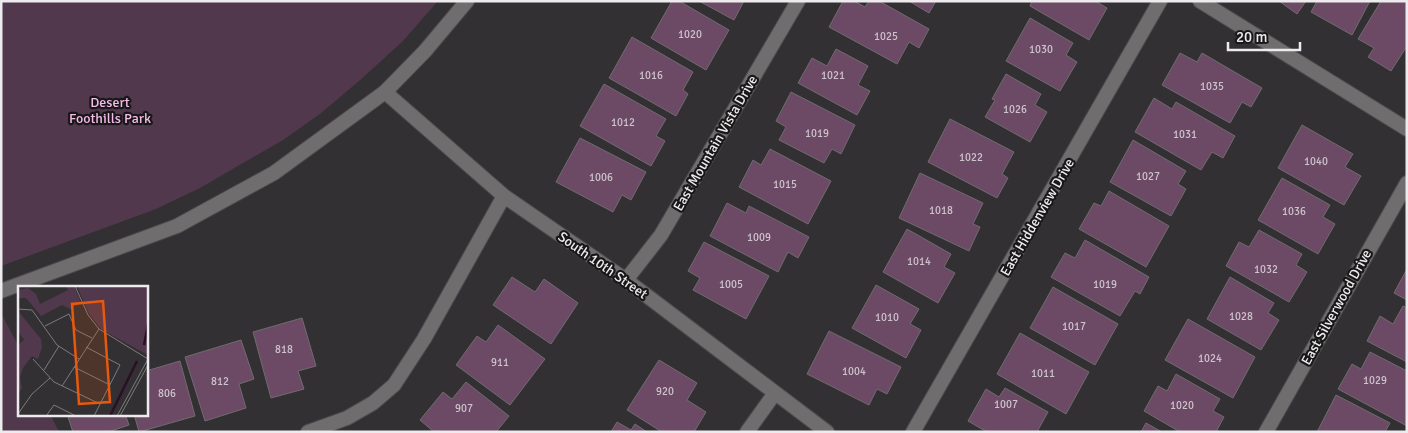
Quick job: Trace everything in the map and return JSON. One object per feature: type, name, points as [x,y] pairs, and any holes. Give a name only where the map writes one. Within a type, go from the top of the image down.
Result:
[{"type":"street","points":[[1,291],[177,226],[274,173],[385,92],[425,51],[467,1]]},
{"type":"street","name":"East Mountain Vista Drive","points":[[626,280],[662,235],[798,1]]},
{"type":"street","name":"East Hiddenview Drive","points":[[913,432],[1160,1]]},
{"type":"street","points":[[1200,1],[1407,129]]},
{"type":"street","name":"South 10th Street","points":[[385,92],[504,196],[626,280],[827,432]]},
{"type":"street","name":"East Silverwood Drive","points":[[1266,432],[1407,183]]},
{"type":"street","points":[[308,432],[346,418],[374,403],[394,385],[424,339],[504,196]]},
{"type":"street","points":[[747,432],[775,393]]},
{"type":"green space","name":"Desert Foothills Park","points":[[1,1],[438,1],[402,42],[359,81],[320,114],[283,140],[200,188],[156,209],[1,266]]},
{"type":"green space","points":[[1,313],[18,345],[18,416],[51,416],[59,432],[1,432]]},
{"type":"building","points":[[672,1],[679,1],[729,30],[706,70],[651,38]]},
{"type":"building","points":[[699,1],[744,1],[734,20]]},
{"type":"building","points":[[843,1],[854,1],[865,7],[869,1],[879,1],[929,29],[919,48],[909,42],[897,64],[829,27]]},
{"type":"building","points":[[909,1],[936,1],[929,13]]},
{"type":"building","points":[[1032,1],[1095,1],[1107,8],[1089,40],[1030,6]]},
{"type":"building","points":[[1279,1],[1306,1],[1297,14]]},
{"type":"building","points":[[1317,1],[1370,1],[1352,35],[1311,12]]},
{"type":"building","points":[[1381,1],[1407,1],[1407,46],[1391,71],[1368,57],[1374,48],[1358,39]]},
{"type":"building","points":[[1030,18],[1073,43],[1066,55],[1077,62],[1060,91],[1006,61]]},
{"type":"building","points":[[632,37],[693,72],[683,90],[688,94],[676,116],[609,78]]},
{"type":"building","points":[[836,49],[868,66],[858,85],[870,91],[857,115],[798,83],[812,58],[827,66]]},
{"type":"building","points":[[1180,53],[1197,62],[1202,53],[1262,88],[1251,107],[1242,102],[1230,123],[1162,85]]},
{"type":"building","points":[[1006,74],[1041,94],[1035,105],[1047,112],[1030,142],[985,117],[995,100],[992,99]]},
{"type":"building","points":[[604,84],[666,119],[656,136],[665,141],[651,166],[580,126]]},
{"type":"building","points":[[791,92],[855,125],[841,154],[832,149],[824,163],[779,140],[786,127],[776,121]]},
{"type":"building","points":[[1154,98],[1172,109],[1176,102],[1235,136],[1223,158],[1212,152],[1201,170],[1135,132]]},
{"type":"building","points":[[950,119],[1014,152],[1002,174],[1008,178],[997,198],[928,162]]},
{"type":"building","points":[[1302,125],[1353,154],[1345,167],[1361,176],[1344,205],[1278,168]]},
{"type":"building","points":[[580,138],[646,172],[631,200],[622,195],[613,212],[556,182]]},
{"type":"building","points":[[1133,140],[1186,171],[1178,184],[1186,189],[1171,216],[1110,182]]},
{"type":"building","points":[[770,149],[831,181],[808,224],[739,187],[753,160],[761,165]]},
{"type":"building","points":[[920,173],[983,203],[973,224],[980,227],[969,251],[899,218]]},
{"type":"building","points":[[1282,178],[1330,205],[1323,217],[1335,224],[1318,254],[1258,220]]},
{"type":"building","points":[[1109,191],[1169,226],[1146,267],[1079,229],[1094,203],[1101,206]]},
{"type":"building","points":[[727,203],[746,213],[749,206],[809,237],[798,258],[788,252],[778,272],[710,236]]},
{"type":"building","points":[[907,229],[951,254],[944,267],[955,273],[938,303],[883,272]]},
{"type":"building","points":[[1259,230],[1302,254],[1296,265],[1307,272],[1289,302],[1226,266],[1239,242],[1249,247]]},
{"type":"building","points":[[1085,240],[1149,277],[1140,294],[1135,291],[1120,316],[1051,277],[1065,253],[1075,258]]},
{"type":"building","points":[[704,242],[769,276],[746,319],[693,290],[700,278],[688,271]]},
{"type":"building","points":[[1407,269],[1407,300],[1394,293]]},
{"type":"building","points":[[512,277],[535,292],[544,279],[578,303],[551,344],[493,305]]},
{"type":"building","points":[[1230,277],[1274,303],[1268,313],[1279,320],[1261,350],[1207,319]]},
{"type":"building","points":[[876,285],[919,309],[910,324],[921,330],[906,358],[852,328]]},
{"type":"building","points":[[1053,287],[1118,324],[1095,365],[1030,328]]},
{"type":"building","points":[[1403,306],[1407,308],[1407,362],[1367,341],[1380,316],[1393,324]]},
{"type":"building","points":[[302,318],[316,366],[298,371],[304,389],[271,398],[253,332]]},
{"type":"building","points":[[1188,319],[1255,357],[1233,398],[1165,360]]},
{"type":"building","points":[[498,325],[545,359],[510,405],[456,365],[477,336],[486,342]]},
{"type":"building","points":[[829,331],[901,367],[887,394],[877,389],[869,405],[807,374]]},
{"type":"building","points":[[1020,333],[1089,372],[1066,414],[997,374]]},
{"type":"building","points":[[241,340],[254,379],[239,384],[246,408],[205,421],[185,357]]},
{"type":"building","points":[[1370,352],[1407,371],[1407,426],[1338,389],[1352,364],[1361,369]]},
{"type":"building","points":[[659,360],[697,383],[687,400],[706,412],[694,432],[662,432],[627,410]]},
{"type":"building","points":[[180,361],[195,416],[139,432],[135,416],[148,416],[148,370]]},
{"type":"building","points":[[1176,374],[1220,399],[1213,411],[1224,417],[1216,432],[1180,432],[1144,411],[1158,386],[1167,391]]},
{"type":"building","points":[[466,382],[509,416],[496,432],[434,432],[420,420],[443,392],[452,399]]},
{"type":"building","points":[[1005,388],[1048,412],[1038,430],[1040,432],[987,432],[968,421],[986,389],[999,397]]},
{"type":"building","points":[[1336,395],[1390,423],[1385,432],[1317,432]]},
{"type":"building","points":[[68,416],[126,416],[129,425],[108,432],[73,432]]},
{"type":"building","points":[[617,422],[631,430],[635,424],[647,432],[611,432]]},
{"type":"building","points":[[1146,423],[1162,432],[1141,432]]}]
